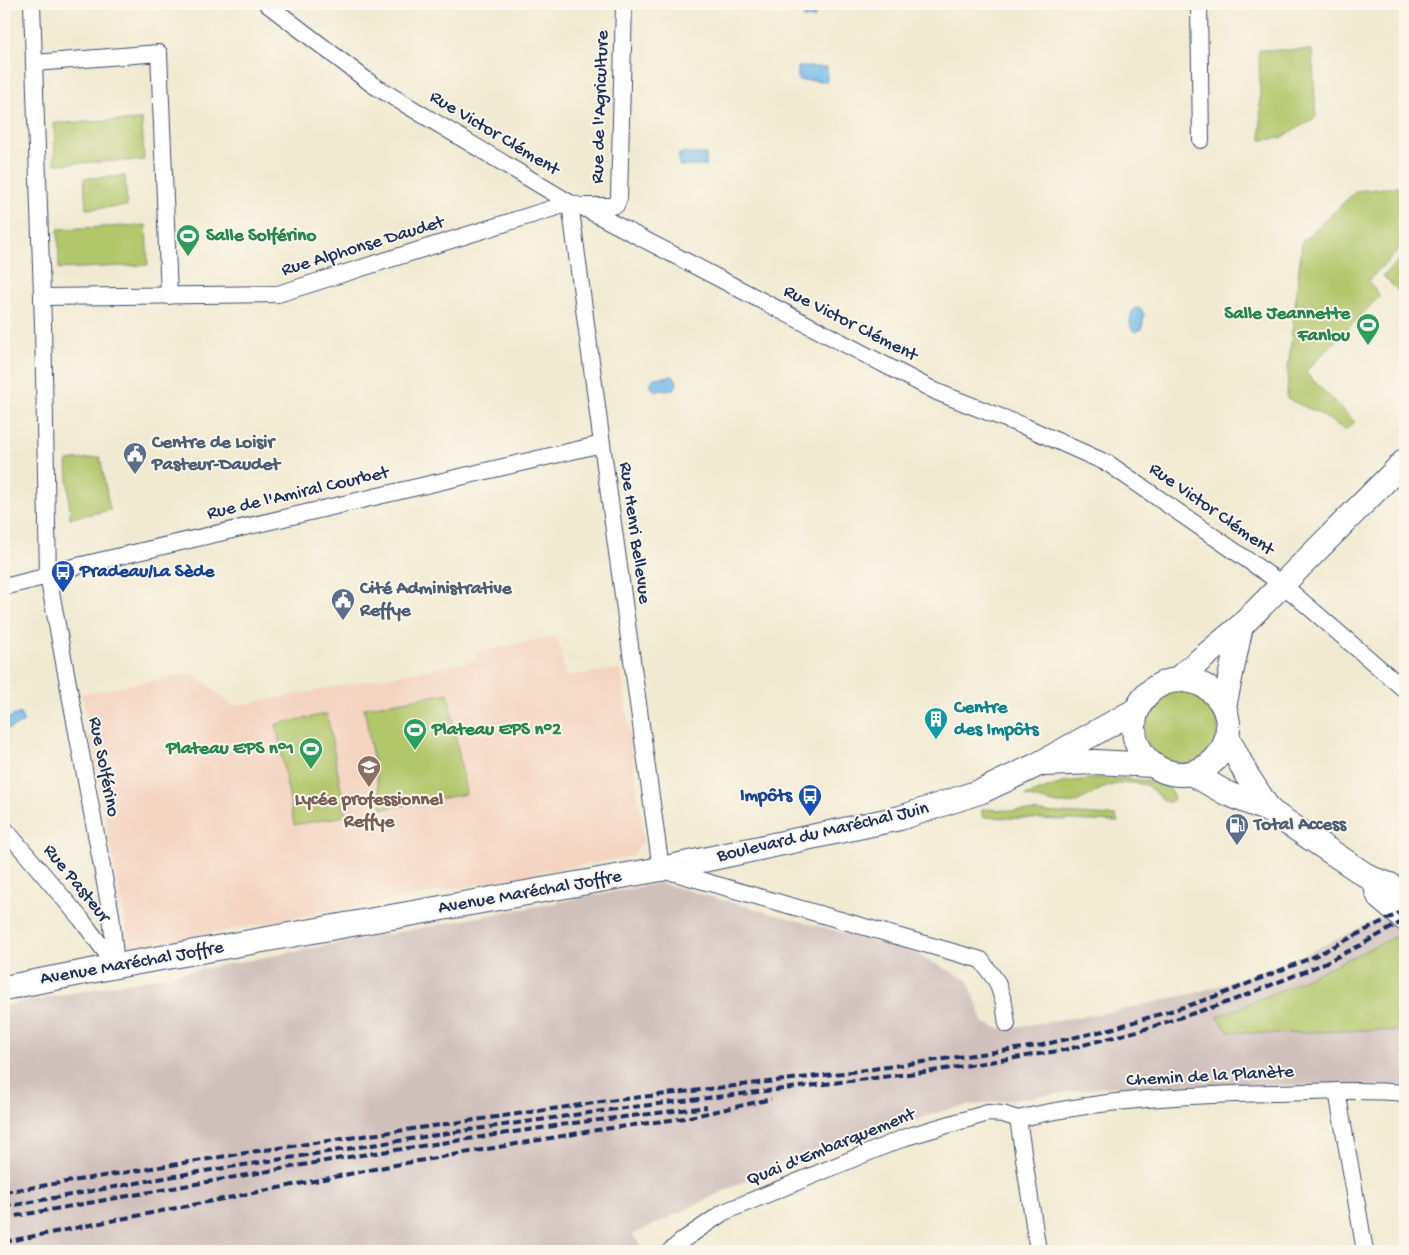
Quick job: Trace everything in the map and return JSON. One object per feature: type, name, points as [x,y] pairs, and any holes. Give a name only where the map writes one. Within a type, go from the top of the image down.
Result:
[{"type":"main road","points":[[1176,680],[1241,626],[1405,461]]},
{"type":"main road","points":[[1224,707],[1241,626]]},
{"type":"main road","points":[[1176,680],[1191,681],[1204,686],[1216,695],[1224,707],[1228,721],[1228,736],[1223,749],[1215,760],[1204,768],[1191,773],[1171,773],[1153,764],[1142,753],[1136,739],[1134,724],[1138,709],[1144,698],[1164,683],[1176,680]]},
{"type":"main road","name":"Boulevard du Maréchal Juin","points":[[661,870],[900,818],[982,791],[1030,768],[1138,709]]},
{"type":"main road","points":[[1228,736],[1246,774],[1270,810]]},
{"type":"main road","name":"Boulevard du Maréchal Juin","points":[[1030,768],[1096,762],[1153,764]]},
{"type":"main road","points":[[1191,773],[1226,793],[1270,810],[1370,878],[1390,885],[1405,899]]},
{"type":"main road","name":"Avenue Maréchal Joffre","points":[[4,988],[116,966],[661,870]]},
{"type":"main road","points":[[1370,878],[1380,898],[1405,919]]},
{"type":"street","name":"Rue Solférino","points":[[32,4],[42,297],[48,576],[111,915],[116,966]]},
{"type":"street","name":"Rue Victor Clément","points":[[267,4],[373,85],[575,204],[937,392],[1026,426],[1109,464],[1282,584],[1405,690]]},
{"type":"street","name":"Rue de l'Agriculture","points":[[575,204],[612,206],[616,205],[619,198],[624,4]]},
{"type":"street","points":[[1199,4],[1201,140]]},
{"type":"street","points":[[35,63],[159,53],[169,296]]},
{"type":"street","name":"Rue Alphonse Daudet","points":[[42,297],[278,294],[575,204]]},
{"type":"street","name":"Rue Henri Bellevue","points":[[575,204],[602,444],[661,870]]},
{"type":"street","name":"Rue de l'Amiral Courbet","points":[[4,587],[48,576],[69,568],[602,444]]},
{"type":"street","name":"Rue Pasteur","points":[[4,828],[81,919],[116,966]]},
{"type":"street","name":"Avenue Maréchal Joffre","points":[[661,870],[981,960],[997,982],[1004,1003],[1007,1024]]},
{"type":"street","points":[[1337,1092],[1365,1251]]},
{"type":"street","name":"Chemin de la Planète","points":[[1018,1119],[1103,1103],[1200,1095],[1337,1092],[1405,1093]]},
{"type":"street","name":"Quai d'Embarquement","points":[[670,1251],[724,1212],[906,1137],[988,1113],[1004,1114],[1018,1119]]},
{"type":"street","points":[[1018,1119],[1038,1251]]},
{"type":"shaded area","name":"Lycée professionnel Reffye","points":[[553,637],[558,639],[565,676],[621,669],[644,840],[632,856],[130,948],[82,694],[193,673],[233,706],[477,660],[476,652]]},
{"type":"shaded area","points":[[660,883],[912,952],[968,980],[984,1023],[1002,1029],[1117,1011],[1199,992],[1289,962],[1405,904],[1405,932],[1286,988],[1217,1017],[1229,1032],[1273,1034],[1363,1030],[1405,1031],[1405,1086],[1222,1085],[1105,1087],[952,1108],[782,1163],[633,1235],[645,1251],[4,1251],[4,1006]]},
{"type":"green space","points":[[1259,50],[1312,50],[1316,117],[1281,138],[1261,140]]},
{"type":"green space","points":[[142,120],[144,160],[55,164],[54,123]]},
{"type":"green space","points":[[125,176],[127,206],[86,209],[84,178]]},
{"type":"green space","points":[[1405,186],[1405,243],[1368,281],[1380,296],[1305,372],[1355,422],[1345,430],[1317,412],[1287,399],[1288,369],[1302,242],[1356,191]]},
{"type":"green space","points":[[146,225],[148,265],[59,269],[58,229]]},
{"type":"green space","points":[[1405,254],[1405,298],[1383,276]]},
{"type":"green space","points":[[100,457],[110,510],[70,518],[67,461]]},
{"type":"green space","points":[[1181,690],[1202,696],[1212,706],[1218,727],[1212,748],[1202,758],[1181,764],[1160,758],[1150,748],[1144,727],[1150,706],[1160,696]]},
{"type":"green space","name":"Plateau EPS n°2","points":[[448,693],[466,794],[382,809],[364,708]]},
{"type":"green space","name":"Plateau EPS n°1","points":[[327,714],[346,816],[294,825],[276,724]]},
{"type":"green space","points":[[1097,778],[1133,779],[1160,784],[1169,788],[1174,799],[1166,802],[1146,785],[1134,783],[1120,783],[1103,788],[1075,803],[1058,804],[1025,796],[1065,782]]},
{"type":"green space","points":[[982,809],[1116,816],[1118,822],[982,817]]},
{"type":"green space","points":[[1403,933],[1405,935],[1405,1031],[1363,1030],[1273,1034],[1229,1032],[1217,1017],[1286,988]]},
{"type":"water","points":[[804,4],[815,4],[815,18],[804,18]]},
{"type":"water","points":[[798,67],[827,67],[827,81],[798,80]]},
{"type":"water","points":[[685,151],[688,154],[706,154],[706,166],[679,166],[679,154]]},
{"type":"water","points":[[1135,308],[1141,309],[1144,314],[1142,329],[1135,332],[1131,327],[1130,321],[1131,314]]},
{"type":"water","points":[[672,376],[676,379],[677,384],[674,389],[656,391],[651,387],[651,382],[654,378]]},
{"type":"water","points":[[20,713],[24,722],[4,731],[4,720]]},
{"type":"railway","points":[[4,1192],[258,1151],[608,1101],[851,1072],[1037,1046],[1107,1030],[1225,993],[1313,957],[1405,910]]},
{"type":"railway","points":[[4,1207],[186,1174],[462,1131],[616,1109],[933,1071],[1064,1050],[1145,1029],[1231,1001],[1318,966],[1361,945],[1405,920]]},
{"type":"railway","points":[[4,1242],[395,1165],[597,1130],[685,1118],[771,1099]]},
{"type":"railway","points":[[4,1218],[342,1158],[574,1123],[707,1107]]},
{"type":"place","name":"Salle Solférino","points":[[188,257]]},
{"type":"place","name":"Salle Jeannette Fanlou","points":[[1368,346]]},
{"type":"place","name":"Centre de Loisir Pasteur-Daudet","points":[[135,475]]},
{"type":"place","name":"Pradeau/La Sède","points":[[63,593]]},
{"type":"place","name":"Cité Administrative Reffye","points":[[343,621]]},
{"type":"place","name":"Centre des Impôts","points":[[936,740]]},
{"type":"place","name":"Plateau EPS n°2","points":[[415,751]]},
{"type":"place","name":"Plateau EPS n°1","points":[[311,770]]},
{"type":"place","name":"Lycée professionnel Reffye","points":[[369,788]]},
{"type":"place","name":"Impôts","points":[[810,817]]},
{"type":"place","name":"Total Access","points":[[1237,846]]}]
